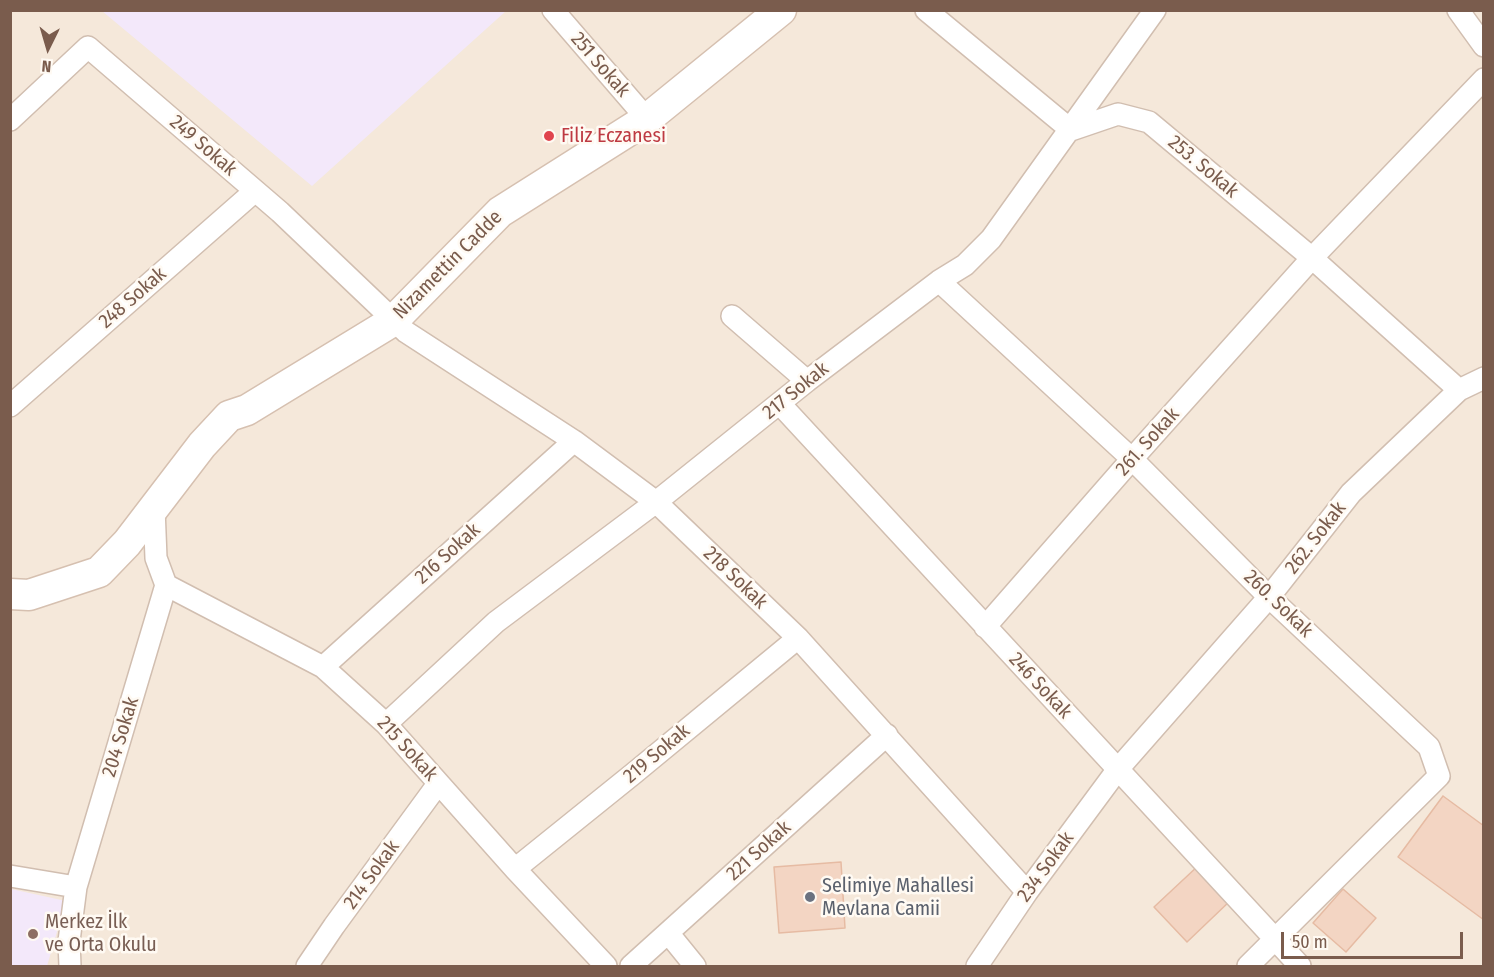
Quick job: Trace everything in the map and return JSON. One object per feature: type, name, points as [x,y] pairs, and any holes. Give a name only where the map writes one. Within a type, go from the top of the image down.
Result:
[{"type":"street","name":"251 Sokak","points":[[553,10],[647,120]]},
{"type":"street","name":"Nizamettin Cadde","points":[[10,594],[29,595],[99,572],[127,543],[202,445],[230,416],[247,410],[393,321],[500,212],[647,120],[781,10]]},
{"type":"street","points":[[926,10],[1071,130]]},
{"type":"street","name":"217 Sokak","points":[[386,724],[496,622],[656,502],[807,381],[939,281],[965,265],[991,239],[1155,10]]},
{"type":"street","points":[[1458,10],[1484,46]]},
{"type":"street","name":"249 Sokak","points":[[10,120],[88,47],[255,191],[366,292],[393,321]]},
{"type":"street","name":"261. Sokak","points":[[985,627],[1312,258],[1484,79]]},
{"type":"street","name":"253. Sokak","points":[[1071,130],[1118,114],[1149,122],[1312,258],[1459,390]]},
{"type":"street","name":"248 Sokak","points":[[10,406],[255,191]]},
{"type":"street","name":"260. Sokak","points":[[939,281],[1132,459],[1269,597],[1430,747],[1439,777],[1276,939]]},
{"type":"street","points":[[732,316],[807,381]]},
{"type":"street","name":"218 Sokak","points":[[393,321],[406,332],[574,441],[656,502],[798,638],[1028,892]]},
{"type":"street","name":"262. Sokak","points":[[1118,770],[1269,597],[1351,493],[1459,390],[1484,378]]},
{"type":"street","name":"246 Sokak","points":[[780,404],[1300,966]]},
{"type":"street","name":"216 Sokak","points":[[323,668],[574,441]]},
{"type":"street","points":[[154,508],[156,558],[166,585]]},
{"type":"street","name":"215 Sokak","points":[[166,585],[323,668],[386,724],[515,869],[606,966]]},
{"type":"street","name":"204 Sokak","points":[[70,966],[69,941],[76,887],[166,585]]},
{"type":"street","name":"219 Sokak","points":[[515,869],[798,638]]},
{"type":"street","name":"221 Sokak","points":[[631,966],[887,735]]},
{"type":"street","name":"234 Sokak","points":[[976,966],[1118,770]]},
{"type":"street","name":"214 Sokak","points":[[307,966],[438,784]]},
{"type":"street","points":[[10,876],[76,887]]},
{"type":"street","points":[[669,934],[696,966]]},
{"type":"street","points":[[1248,966],[1276,939]]},
{"type":"shaded area","points":[[11,11],[1483,11],[1483,966],[11,966]]},
{"type":"shaded area","points":[[102,11],[506,11],[312,186]]},
{"type":"shaded area","name":"Merkez İlk ve Orta Okulu","points":[[11,889],[66,901],[47,966],[11,966]]},
{"type":"building","points":[[1443,796],[1484,826],[1484,920],[1398,857]]},
{"type":"building","name":"Selimiye Mahallesi Mevlana Camii","points":[[841,862],[845,928],[779,933],[774,867]]},
{"type":"building","points":[[1199,865],[1231,900],[1187,942],[1154,907]]},
{"type":"building","points":[[1343,889],[1376,918],[1346,952],[1313,923]]},
{"type":"place","name":"Filiz Eczanesi","points":[[549,136]]},
{"type":"place","name":"Selimiye Mahallesi Mevlana Camii","points":[[810,897]]},
{"type":"place","name":"Merkez İlk ve Orta Okulu","points":[[33,934]]}]
